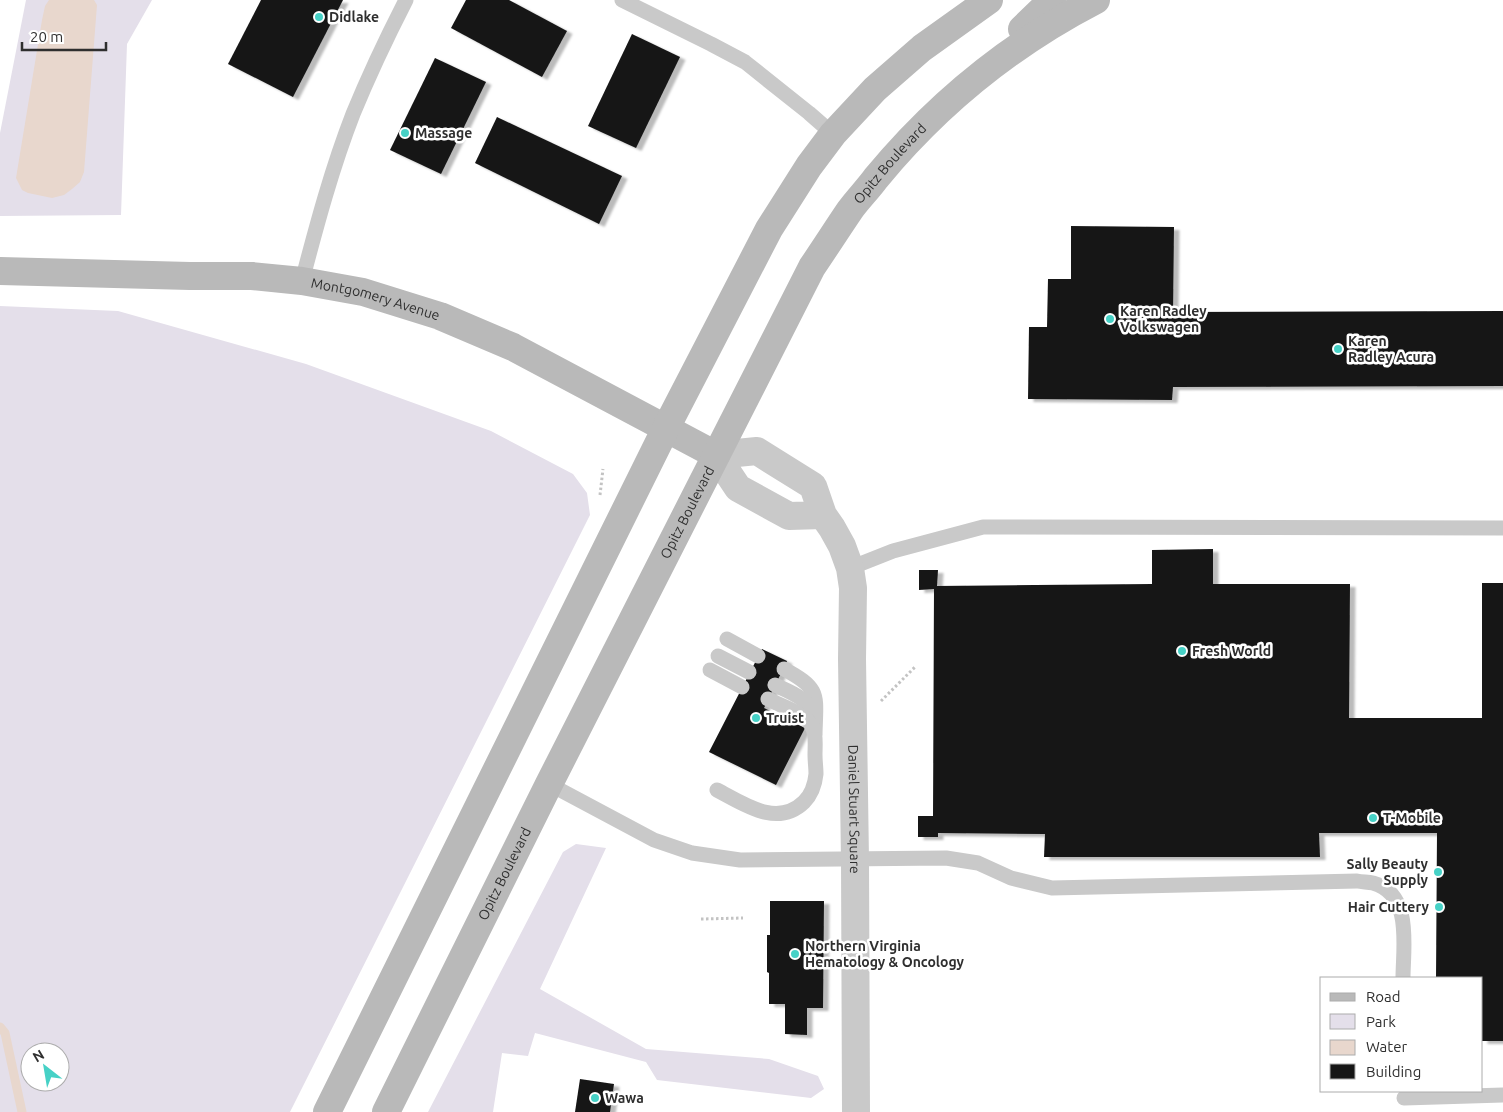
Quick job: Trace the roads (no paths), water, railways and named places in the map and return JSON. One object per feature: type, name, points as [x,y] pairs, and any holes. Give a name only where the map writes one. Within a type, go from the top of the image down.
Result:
[{"type":"main road","points":[[326,1112],[666,428],[769,229],[810,166],[834,134],[875,89],[922,48],[988,0]]},
{"type":"main road","points":[[953,97],[1052,0]]},
{"type":"main road","name":"Opitz Boulevard","points":[[386,1112],[549,784],[812,268],[851,209],[904,145],[953,97],[1007,53],[1064,16],[1096,0]]},
{"type":"main road","name":"Montgomery Avenue","points":[[0,271],[252,276],[302,281],[363,292],[440,316],[513,347],[716,455]]},
{"type":"street","name":"Daniel Stuart Square","points":[[716,455],[757,451],[813,486],[822,516],[832,528],[842,546],[850,568],[853,588],[856,1112]]},
{"type":"street","points":[[716,455],[738,488],[789,516],[822,516]]},
{"type":"lane","points":[[302,281],[324,196],[353,114],[381,50],[406,0]]},
{"type":"lane","points":[[622,0],[745,62],[834,134]]},
{"type":"lane","points":[[850,568],[893,551],[983,527],[1503,528]]},
{"type":"lane","points":[[727,639],[758,656]]},
{"type":"lane","points":[[718,656],[750,672]]},
{"type":"lane","points":[[784,669],[804,680],[816,698],[815,735]]},
{"type":"lane","points":[[710,670],[742,686]]},
{"type":"lane","points":[[717,790],[760,811],[773,814],[786,813],[797,809],[807,799],[813,788],[816,774],[814,714],[808,704],[799,697],[776,685]]},
{"type":"lane","points":[[768,700],[802,716],[810,723],[815,735]]},
{"type":"lane","points":[[549,784],[654,840],[692,853],[740,860],[946,858],[978,863],[1010,878],[1052,888],[1357,881],[1374,883],[1388,891],[1397,902],[1403,917],[1403,977]]},
{"type":"lane","points":[[1404,1100],[1503,1095]]},
{"type":"water","points":[[49,0],[94,0],[97,5],[84,172],[80,182],[72,189],[64,195],[52,198],[22,190],[16,178],[42,20],[45,6]]},
{"type":"waterway","points":[[0,1027],[5,1033],[22,1112]]},
{"type":"place","name":"Didlake","points":[[319,17]]},
{"type":"place","name":"Massage","points":[[405,133]]},
{"type":"place","name":"Karen Radley Volkswagen","points":[[1110,319]]},
{"type":"place","name":"Karen Radley Acura","points":[[1338,349]]},
{"type":"place","name":"Fresh World","points":[[1182,651]]},
{"type":"place","name":"Truist","points":[[756,718]]},
{"type":"place","name":"T-Mobile","points":[[1373,818]]},
{"type":"place","name":"Sally Beauty Supply","points":[[1438,872]]},
{"type":"place","name":"Hair Cuttery","points":[[1439,907]]},
{"type":"place","name":"Northern Virginia Hematology & Oncology","points":[[795,954]]},
{"type":"place","name":"Wawa","points":[[595,1098]]}]
